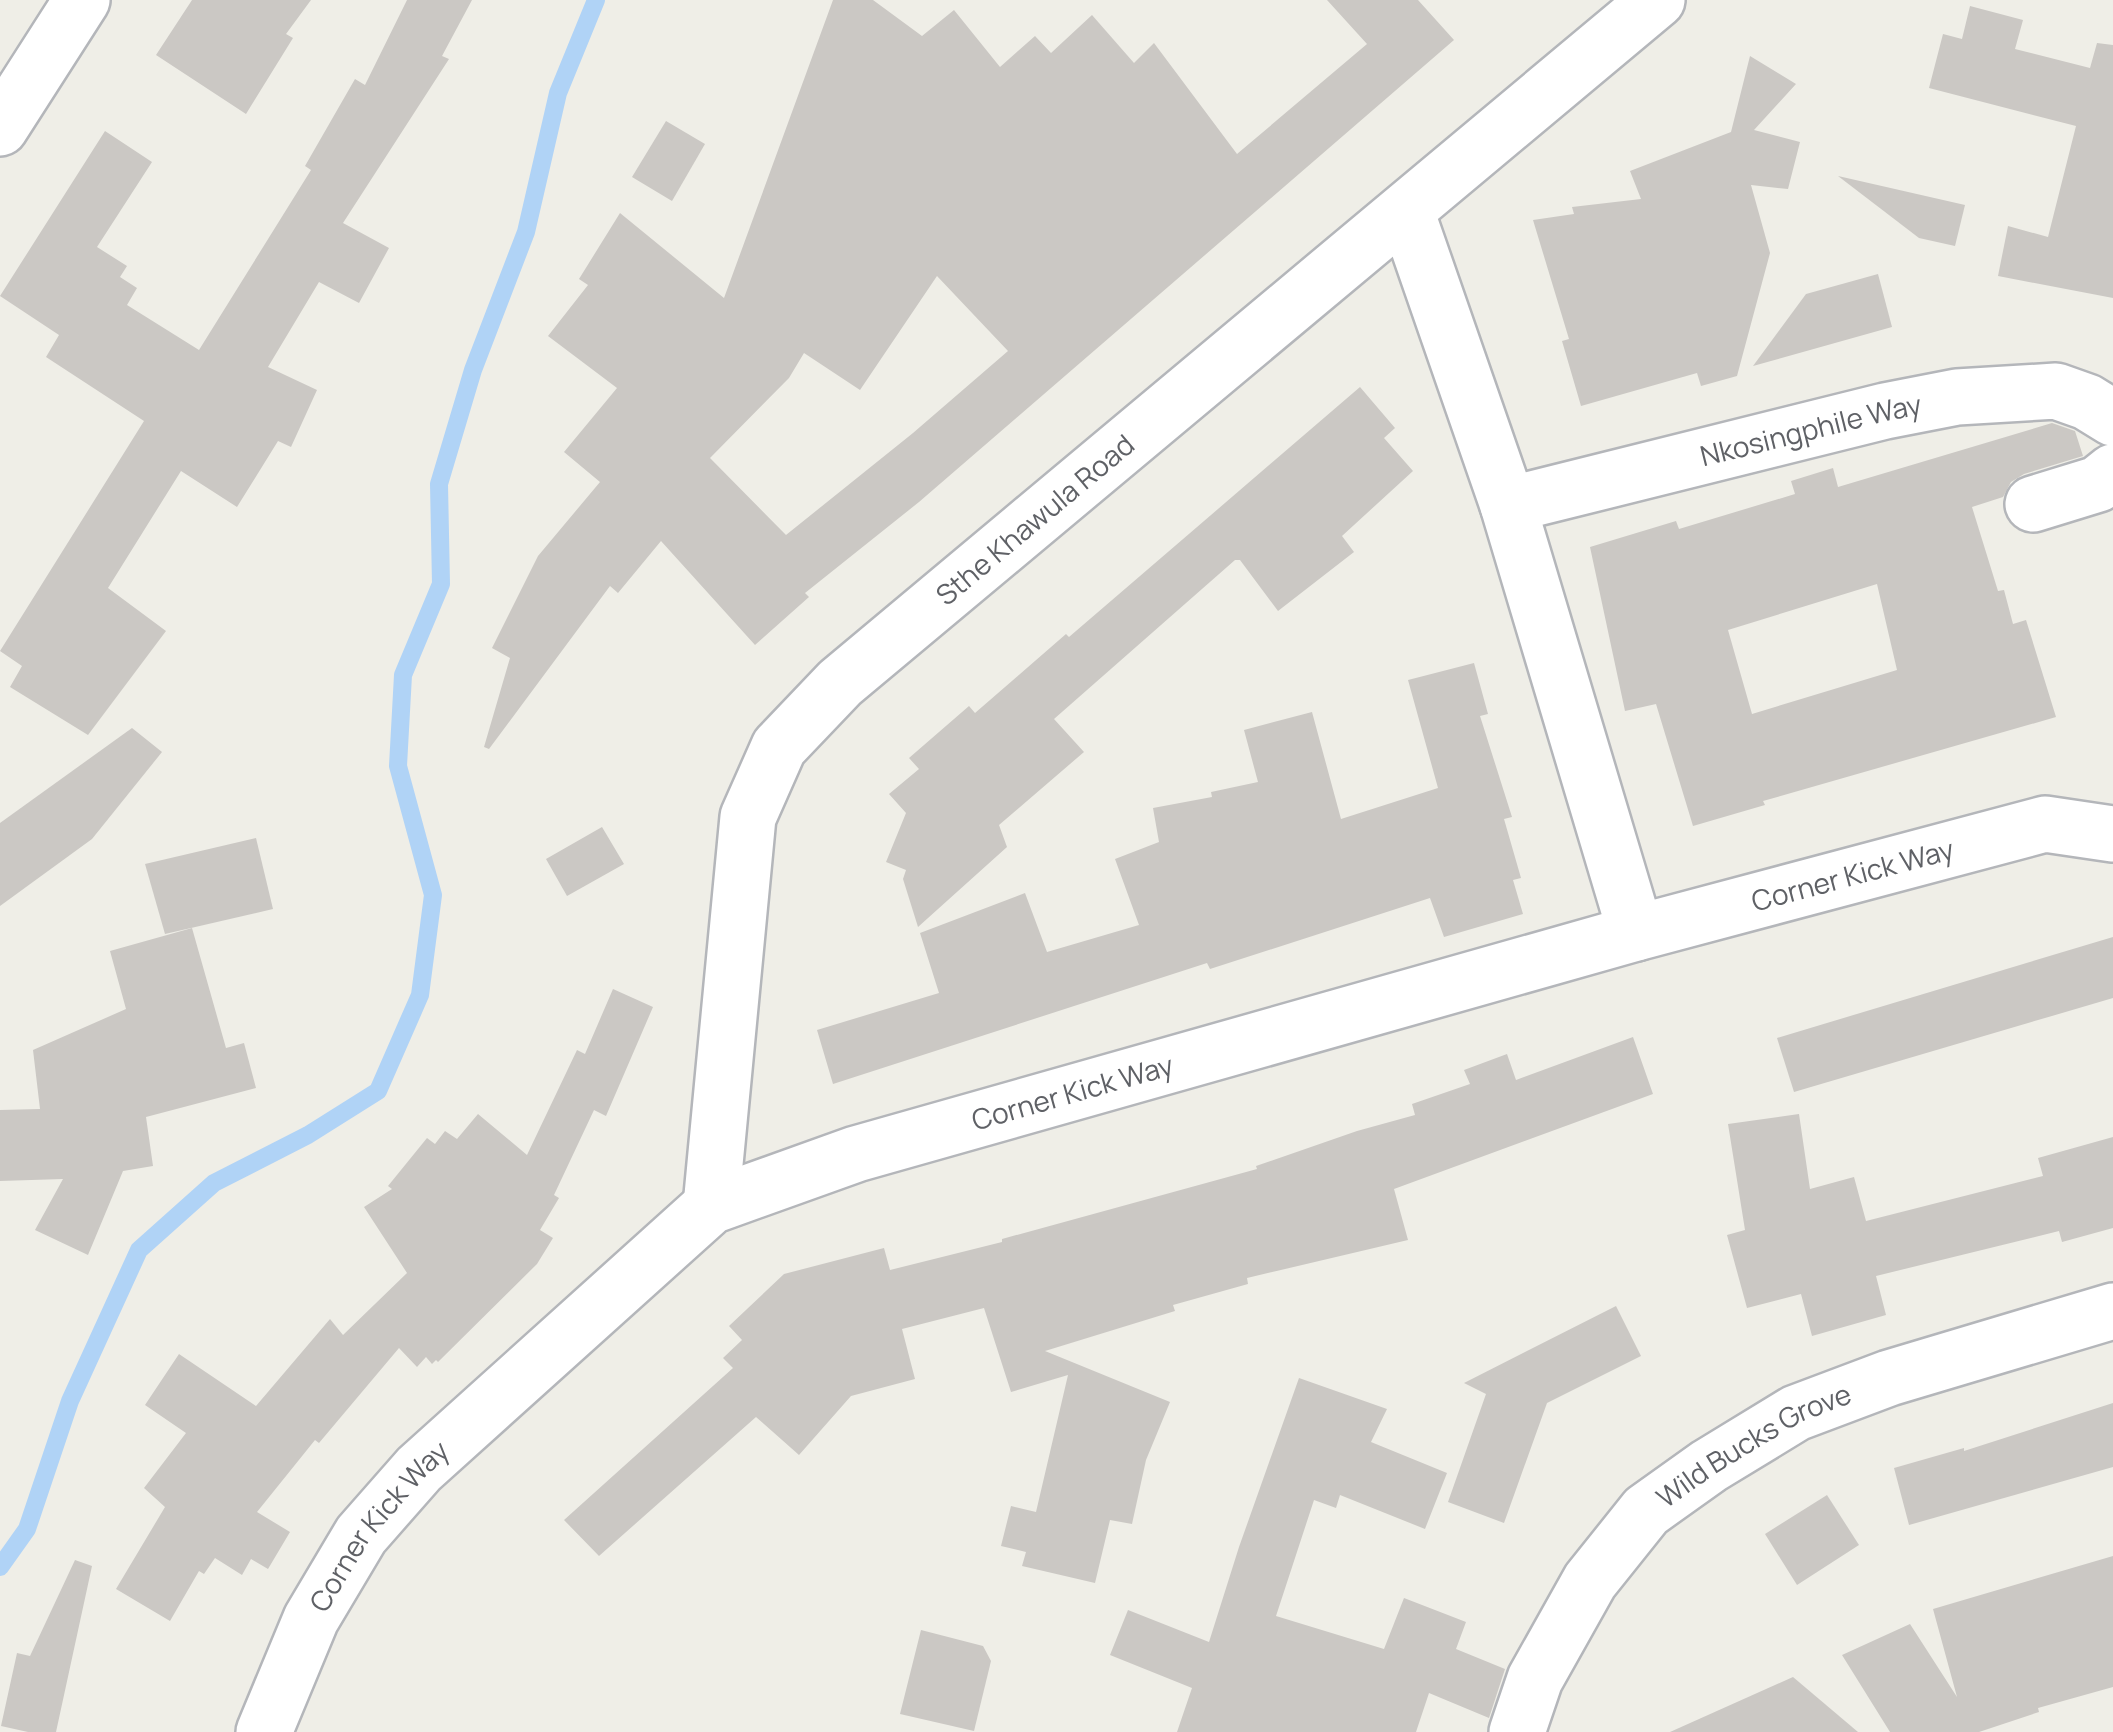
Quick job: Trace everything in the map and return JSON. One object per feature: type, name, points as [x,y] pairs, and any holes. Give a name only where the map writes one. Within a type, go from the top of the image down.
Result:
[{"type":"street","points":[[0,128],[82,0]]},
{"type":"street","name":"Sthe Khawula Road","points":[[712,1206],[748,817],[779,747],[840,683],[1657,0]]},
{"type":"street","points":[[1406,211],[1508,505],[1636,933]]},
{"type":"street","name":"Nkosingphile Way","points":[[1508,505],[1885,411],[1958,397],[2056,391],[2088,402],[2113,418]]},
{"type":"street","points":[[2033,504],[2098,484],[2113,472]]},
{"type":"street","name":"Corner Kick Way","points":[[264,1732],[310,1619],[361,1535],[418,1469],[712,1206],[856,1154],[1636,933],[2045,824],[2113,834]]},
{"type":"street","name":"Wild Bucks Grove","points":[[1517,1732],[1536,1679],[1590,1580],[1646,1511],[1796,1413],[1888,1378],[2113,1312]]},
{"type":"building","points":[[192,0],[311,0],[286,34],[293,38],[246,114],[156,55]]},
{"type":"building","points":[[407,0],[472,0],[442,56],[449,59],[343,223],[389,248],[359,303],[319,282],[268,367],[317,390],[291,447],[278,441],[237,507],[181,471],[108,588],[166,631],[88,735],[10,687],[22,666],[0,651],[144,421],[46,357],[59,335],[0,296],[105,131],[152,162],[97,247],[127,266],[120,277],[137,288],[127,305],[199,350],[311,170],[305,166],[355,79],[365,85]]},
{"type":"building","points":[[833,0],[873,0],[922,36],[954,10],[1000,67],[1035,36],[1051,53],[1092,15],[1134,63],[1154,43],[1237,154],[1367,44],[1327,0],[1418,0],[1454,40],[919,502],[805,593],[809,597],[755,645],[661,541],[618,593],[610,586],[489,749],[484,747],[510,658],[492,648],[538,556],[600,482],[564,452],[617,388],[548,336],[588,285],[579,279],[620,213],[724,298]],"holes":[[[937,276],[1008,351],[786,535],[710,458],[789,378],[804,353],[860,390]]]},
{"type":"building","points":[[1970,6],[2023,20],[2015,49],[2090,68],[2097,43],[2113,45],[2113,298],[1998,276],[2008,226],[2048,237],[2076,126],[1929,88],[1943,34],[1962,39]]},
{"type":"building","points":[[1750,56],[1796,84],[1754,130],[1800,142],[1788,189],[1751,185],[1770,253],[1737,376],[1701,386],[1697,373],[1581,406],[1562,341],[1569,339],[1533,220],[1574,214],[1572,207],[1641,199],[1630,171],[1731,132]]},
{"type":"building","points":[[666,121],[705,144],[672,201],[632,177]]},
{"type":"building","points":[[1838,176],[1965,205],[1955,246],[1919,238]]},
{"type":"building","points":[[1878,274],[1892,327],[1753,366],[1806,294]]},
{"type":"building","points":[[1360,387],[1395,428],[1384,438],[1413,471],[1342,536],[1354,552],[1278,611],[1240,560],[1235,560],[1054,719],[1084,752],[999,825],[1007,847],[918,927],[903,879],[906,870],[886,862],[906,813],[889,794],[919,769],[909,758],[969,706],[975,713],[1066,634],[1069,637]]},
{"type":"building","points":[[2052,423],[2075,431],[2083,456],[2024,474],[2011,482],[2003,497],[1972,507],[1998,591],[2004,590],[2013,624],[2026,620],[2056,717],[1763,801],[1765,805],[1693,826],[1656,704],[1625,711],[1590,547],[1676,521],[1679,529],[1795,494],[1791,481],[1833,468],[1838,487]],"holes":[[[1877,584],[1897,670],[1752,714],[1728,630]]]},
{"type":"building","points":[[1474,663],[1488,714],[1480,716],[1512,817],[1504,819],[1521,878],[1513,880],[1523,914],[1444,937],[1430,898],[1210,969],[1207,963],[833,1084],[817,1030],[939,993],[920,933],[1025,893],[1047,952],[1139,925],[1115,859],[1159,842],[1153,808],[1212,797],[1211,792],[1258,782],[1244,730],[1312,712],[1341,819],[1438,788],[1408,680]]},
{"type":"building","points":[[132,728],[162,752],[92,839],[0,906],[0,823]]},
{"type":"building","points":[[602,827],[624,864],[567,896],[546,859]]},
{"type":"building","points":[[256,838],[273,909],[165,934],[145,864]]},
{"type":"building","points":[[192,928],[226,1048],[244,1043],[256,1088],[146,1117],[153,1166],[123,1171],[88,1255],[35,1230],[63,1179],[0,1181],[0,1110],[40,1109],[33,1050],[126,1009],[110,951]]},
{"type":"building","points":[[2113,937],[2113,998],[1794,1092],[1777,1038]]},
{"type":"building","points":[[613,989],[653,1007],[606,1116],[594,1110],[554,1195],[559,1198],[540,1230],[553,1238],[537,1264],[438,1362],[432,1364],[426,1357],[417,1367],[399,1348],[319,1443],[315,1440],[257,1512],[290,1532],[268,1569],[251,1559],[242,1575],[215,1558],[204,1574],[199,1571],[170,1621],[116,1589],[165,1507],[144,1488],[186,1433],[145,1405],[179,1354],[256,1406],[330,1319],[343,1335],[407,1273],[364,1207],[392,1189],[388,1186],[427,1138],[435,1144],[445,1131],[457,1139],[478,1114],[527,1155],[577,1050],[585,1054]]},
{"type":"building","points":[[1633,1037],[1653,1094],[1394,1189],[1408,1240],[1247,1278],[1248,1284],[1173,1305],[1175,1311],[1045,1351],[1170,1402],[1146,1460],[1132,1524],[1110,1520],[1095,1583],[1022,1566],[1026,1552],[1001,1546],[1011,1506],[1036,1512],[1068,1375],[1011,1392],[984,1308],[902,1329],[915,1379],[851,1396],[799,1455],[756,1417],[599,1556],[564,1520],[733,1368],[723,1358],[742,1340],[729,1326],[784,1274],[884,1248],[890,1270],[1002,1242],[1257,1169],[1256,1166],[1357,1131],[1415,1115],[1412,1104],[1470,1084],[1464,1070],[1507,1054],[1516,1080]]},
{"type":"building","points":[[1799,1114],[1810,1189],[1854,1177],[1866,1221],[2043,1176],[2038,1158],[2113,1137],[2113,1228],[2062,1242],[2059,1231],[1876,1276],[1886,1315],[1812,1336],[1801,1294],[1747,1308],[1727,1235],[1745,1230],[1728,1124]]},
{"type":"building","points":[[1616,1306],[1641,1356],[1547,1403],[1504,1523],[1448,1502],[1486,1394],[1464,1383]]},
{"type":"building","points":[[1299,1378],[1387,1409],[1371,1442],[1447,1473],[1425,1529],[1340,1495],[1336,1508],[1314,1500],[1276,1616],[1384,1649],[1404,1598],[1466,1622],[1456,1649],[1505,1669],[1489,1718],[1429,1693],[1416,1732],[1177,1732],[1192,1688],[1110,1655],[1128,1610],[1209,1642]]},
{"type":"building","points":[[2113,1403],[2113,1467],[1909,1525],[1894,1468],[1964,1451]]},
{"type":"building","points":[[1827,1495],[1859,1545],[1797,1585],[1765,1534]]},
{"type":"building","points":[[2113,1556],[2113,1687],[2038,1708],[2039,1712],[1979,1732],[1890,1732],[1842,1655],[1910,1624],[1957,1697],[1933,1609]]},
{"type":"building","points":[[75,1560],[92,1566],[56,1732],[28,1732],[1,1726],[17,1653],[30,1656]]},
{"type":"building","points":[[921,1630],[983,1646],[991,1661],[974,1731],[900,1714]]},
{"type":"building","points":[[1793,1677],[1858,1732],[1670,1732]]},
{"type":"waterway","points":[[0,1567],[27,1529],[70,1401],[139,1250],[214,1183],[308,1135],[378,1091],[420,995],[433,895],[398,766],[403,675],[441,584],[439,484],[473,370],[526,232],[558,93],[596,0]]}]
